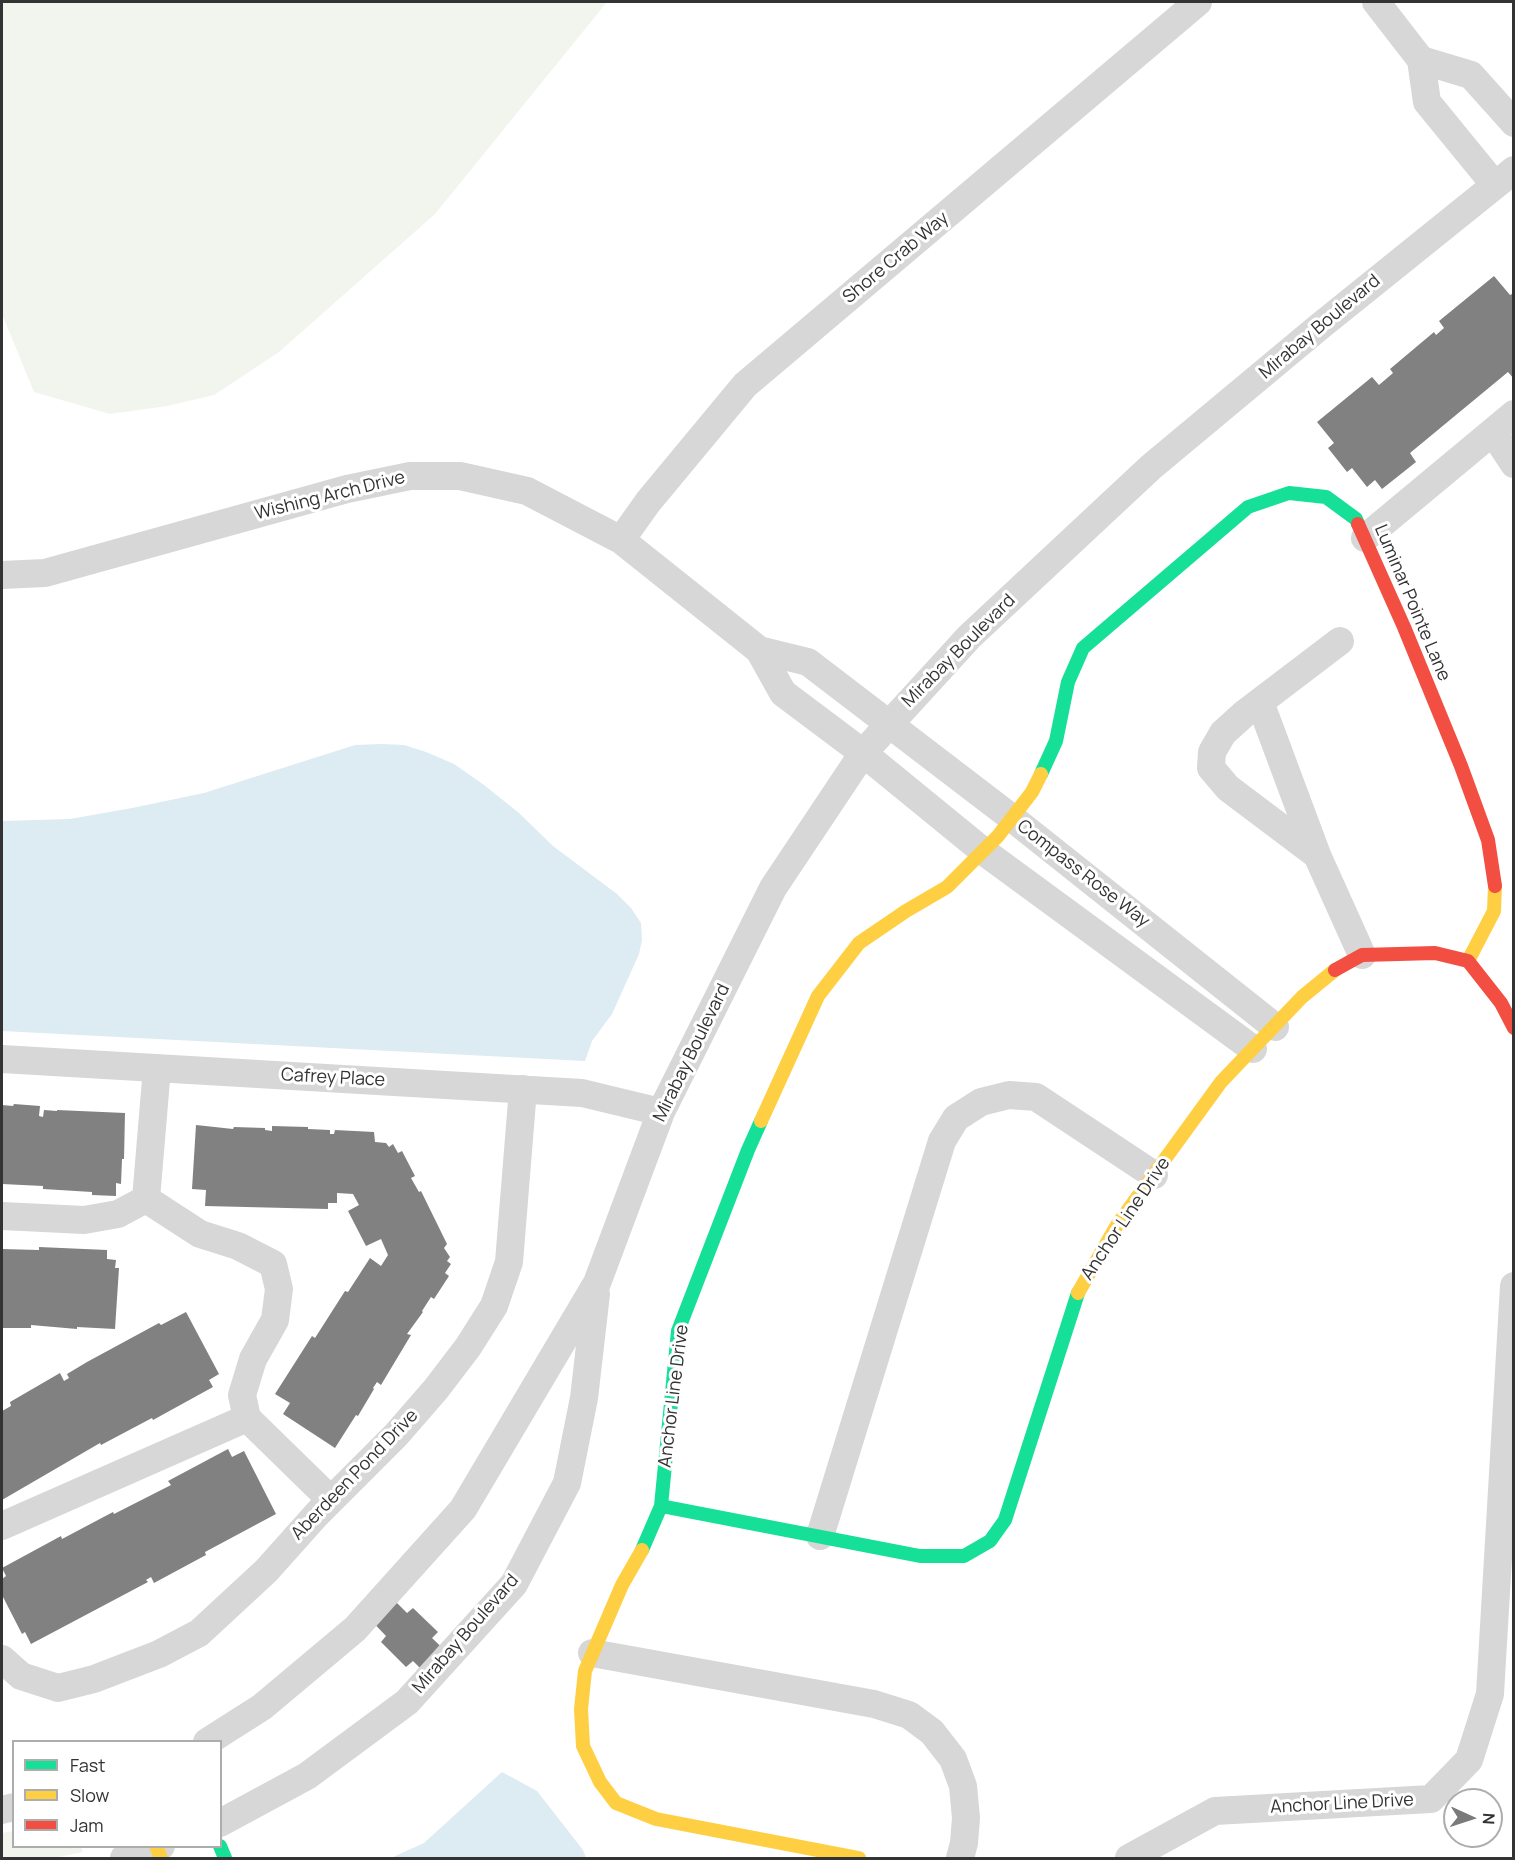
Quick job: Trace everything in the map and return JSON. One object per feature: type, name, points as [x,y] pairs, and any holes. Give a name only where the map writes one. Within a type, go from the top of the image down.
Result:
[{"type":"street","name":"Shore Crab Way","points":[[621,540],[648,502],[745,385],[1198,2]]},
{"type":"street","points":[[1376,2],[1421,60],[1427,102],[1508,174]]},
{"type":"street","points":[[1421,60],[1471,75],[1514,123]]},
{"type":"street","name":"Mirabay Boulevard","points":[[210,1740],[262,1707],[356,1629],[463,1509],[597,1283],[662,1112],[772,888],[863,753],[969,637],[1151,467],[1508,174]]},
{"type":"street","points":[[1365,538],[1503,423],[1514,464]]},
{"type":"street","name":"Wishing Arch Drive","points":[[2,575],[45,573],[347,489],[410,476],[460,476],[527,491],[621,540],[759,650],[783,693],[863,753]]},
{"type":"street","name":"Luminar Pointe Lane","points":[[983,851],[998,836],[1032,792],[1056,741],[1068,682],[1083,648],[1248,507],[1289,493],[1326,497],[1356,519],[1365,538],[1404,627],[1488,840],[1495,883],[1504,915],[1468,961]]},
{"type":"street","points":[[1317,855],[1228,788],[1211,768],[1212,752],[1222,733],[1340,641]]},
{"type":"street","name":"Wishing Arch Drive","points":[[759,650],[808,662],[889,723]]},
{"type":"street","points":[[1260,702],[1317,855],[1362,956]]},
{"type":"street","name":"Compass Rose Way","points":[[889,723],[1275,1027]]},
{"type":"street","points":[[863,753],[983,851],[1253,1049]]},
{"type":"street","name":"Anchor Line Drive","points":[[859,1858],[656,1819],[616,1803],[600,1782],[583,1746],[581,1709],[585,1671],[622,1585],[643,1548],[661,1506],[678,1331],[748,1150],[818,996],[859,943],[947,887],[983,851]]},
{"type":"street","name":"Anchor Line Drive","points":[[661,1506],[920,1556],[964,1556],[990,1540],[1005,1520],[1081,1285],[1117,1225],[1221,1082],[1302,997],[1336,969],[1362,956],[1435,952],[1468,961]]},
{"type":"street","points":[[1468,961],[1502,1003],[1514,1028]]},
{"type":"street","name":"Cafrey Place","points":[[2,1059],[582,1093],[662,1112]]},
{"type":"street","points":[[146,1199],[157,1068]]},
{"type":"street","name":"Aberdeen Pond Drive","points":[[2,1659],[21,1676],[58,1688],[94,1679],[159,1654],[199,1633],[266,1571],[331,1500],[396,1435],[436,1389],[468,1347],[494,1306],[509,1262],[523,1089]]},
{"type":"street","points":[[820,1536],[942,1141],[956,1119],[981,1102],[1009,1095],[1036,1097],[1154,1175]]},
{"type":"street","points":[[2,1216],[84,1220],[118,1214],[146,1199]]},
{"type":"street","points":[[146,1199],[200,1234],[238,1246],[273,1264],[279,1289],[275,1320],[253,1359],[242,1395],[247,1418],[331,1500]]},
{"type":"street","name":"Mirabay Boulevard","points":[[222,1822],[307,1776],[407,1702],[514,1584],[567,1483],[584,1398],[597,1283]]},
{"type":"street","name":"Anchor Line Drive","points":[[1129,1858],[1215,1811],[1431,1799],[1469,1760],[1491,1694],[1514,1286]]},
{"type":"street","points":[[2,1526],[247,1418]]},
{"type":"street","points":[[592,1653],[874,1704],[909,1715],[932,1732],[946,1750],[953,1760],[963,1786],[966,1818],[960,1858]]},
{"type":"street","points":[[124,1858],[159,1850]]},
{"type":"shaded area","points":[[2,2],[607,2],[435,214],[279,352],[214,395],[167,406],[110,414],[34,392],[2,314]]},
{"type":"shaded area","points":[[355,745],[404,745],[454,764],[519,813],[553,846],[617,894],[631,908],[641,923],[642,940],[639,954],[612,1014],[592,1041],[585,1061],[2,1031],[2,821],[70,819],[132,808],[204,793]]},
{"type":"shaded area","points":[[502,1772],[537,1791],[583,1850],[586,1858],[391,1858],[424,1843]]},
{"type":"shaded area","points":[[12,1831],[12,1848],[81,1848],[83,1852],[54,1858],[2,1858],[2,1833]]},
{"type":"building","points":[[1494,276],[1510,295],[1514,293],[1514,379],[1508,372],[1410,453],[1416,462],[1382,489],[1375,480],[1367,487],[1352,468],[1347,472],[1328,448],[1334,443],[1317,422],[1372,377],[1379,385],[1393,373],[1390,369],[1434,332],[1436,335],[1444,328],[1439,321]]},
{"type":"building","points":[[14,1104],[40,1106],[39,1116],[43,1117],[44,1110],[125,1113],[124,1159],[122,1159],[121,1184],[116,1183],[116,1196],[43,1189],[43,1186],[2,1184],[2,1105],[13,1106]]},
{"type":"building","points":[[196,1125],[233,1129],[234,1127],[265,1128],[265,1130],[272,1131],[272,1126],[308,1127],[308,1129],[330,1130],[330,1134],[334,1134],[335,1130],[374,1132],[375,1142],[386,1143],[389,1147],[393,1144],[398,1153],[402,1151],[415,1176],[411,1178],[419,1192],[421,1191],[447,1244],[444,1248],[450,1257],[447,1261],[451,1264],[445,1273],[449,1276],[434,1299],[431,1297],[407,1334],[411,1335],[381,1385],[377,1382],[358,1416],[356,1415],[335,1448],[283,1414],[290,1403],[275,1394],[312,1336],[315,1338],[345,1291],[348,1292],[370,1258],[381,1266],[388,1255],[381,1239],[366,1246],[348,1211],[359,1205],[353,1194],[337,1193],[337,1203],[328,1203],[328,1209],[205,1206],[206,1190],[192,1189]]},
{"type":"building","points":[[39,1247],[107,1250],[107,1259],[116,1260],[115,1268],[119,1268],[115,1329],[77,1327],[77,1329],[31,1325],[31,1328],[2,1328],[2,1249],[39,1250]]},
{"type":"building","points":[[186,1312],[219,1374],[209,1380],[213,1387],[153,1420],[152,1418],[101,1445],[100,1443],[2,1500],[2,1411],[11,1406],[10,1402],[60,1373],[64,1381],[69,1378],[67,1374],[87,1362],[159,1323],[161,1325]]},
{"type":"building","points":[[228,1449],[232,1457],[244,1451],[276,1514],[205,1552],[206,1555],[154,1583],[151,1577],[146,1580],[148,1582],[31,1644],[25,1632],[22,1634],[2,1595],[2,1579],[6,1576],[2,1568],[61,1536],[62,1539],[171,1485],[168,1481]]},
{"type":"building","points":[[383,1589],[407,1613],[413,1608],[438,1632],[432,1638],[457,1662],[436,1684],[413,1661],[406,1667],[381,1642],[386,1636],[362,1611]]},
{"type":"traffic: fast","points":[[1041,774],[1056,741],[1068,682],[1083,648],[1248,507],[1289,493],[1326,497],[1356,519],[1358,524]]},
{"type":"traffic: fast","points":[[642,1550],[661,1506],[678,1331],[761,1121]]},
{"type":"traffic: fast","points":[[661,1506],[920,1556],[964,1556],[990,1541],[1005,1520],[1078,1293]]},
{"type":"traffic: fast","points":[[221,1848],[225,1858]]},
{"type":"traffic: slow","points":[[761,1121],[818,996],[859,943],[947,887],[998,836],[1032,792],[1041,774]]},
{"type":"traffic: slow","points":[[1468,961],[1494,911],[1495,886]]},
{"type":"traffic: slow","points":[[1078,1293],[1117,1225],[1221,1082],[1302,997],[1335,970]]},
{"type":"traffic: slow","points":[[642,1550],[622,1585],[585,1671],[581,1709],[583,1746],[600,1782],[616,1803],[656,1819],[859,1858]]},
{"type":"traffic: slow","points":[[157,1848],[161,1858]]},
{"type":"traffic: jam","points":[[1358,524],[1404,627],[1461,766],[1488,840],[1495,886]]},
{"type":"traffic: jam","points":[[1335,970],[1362,955],[1435,953],[1468,961],[1501,1003],[1514,1028]]}]
